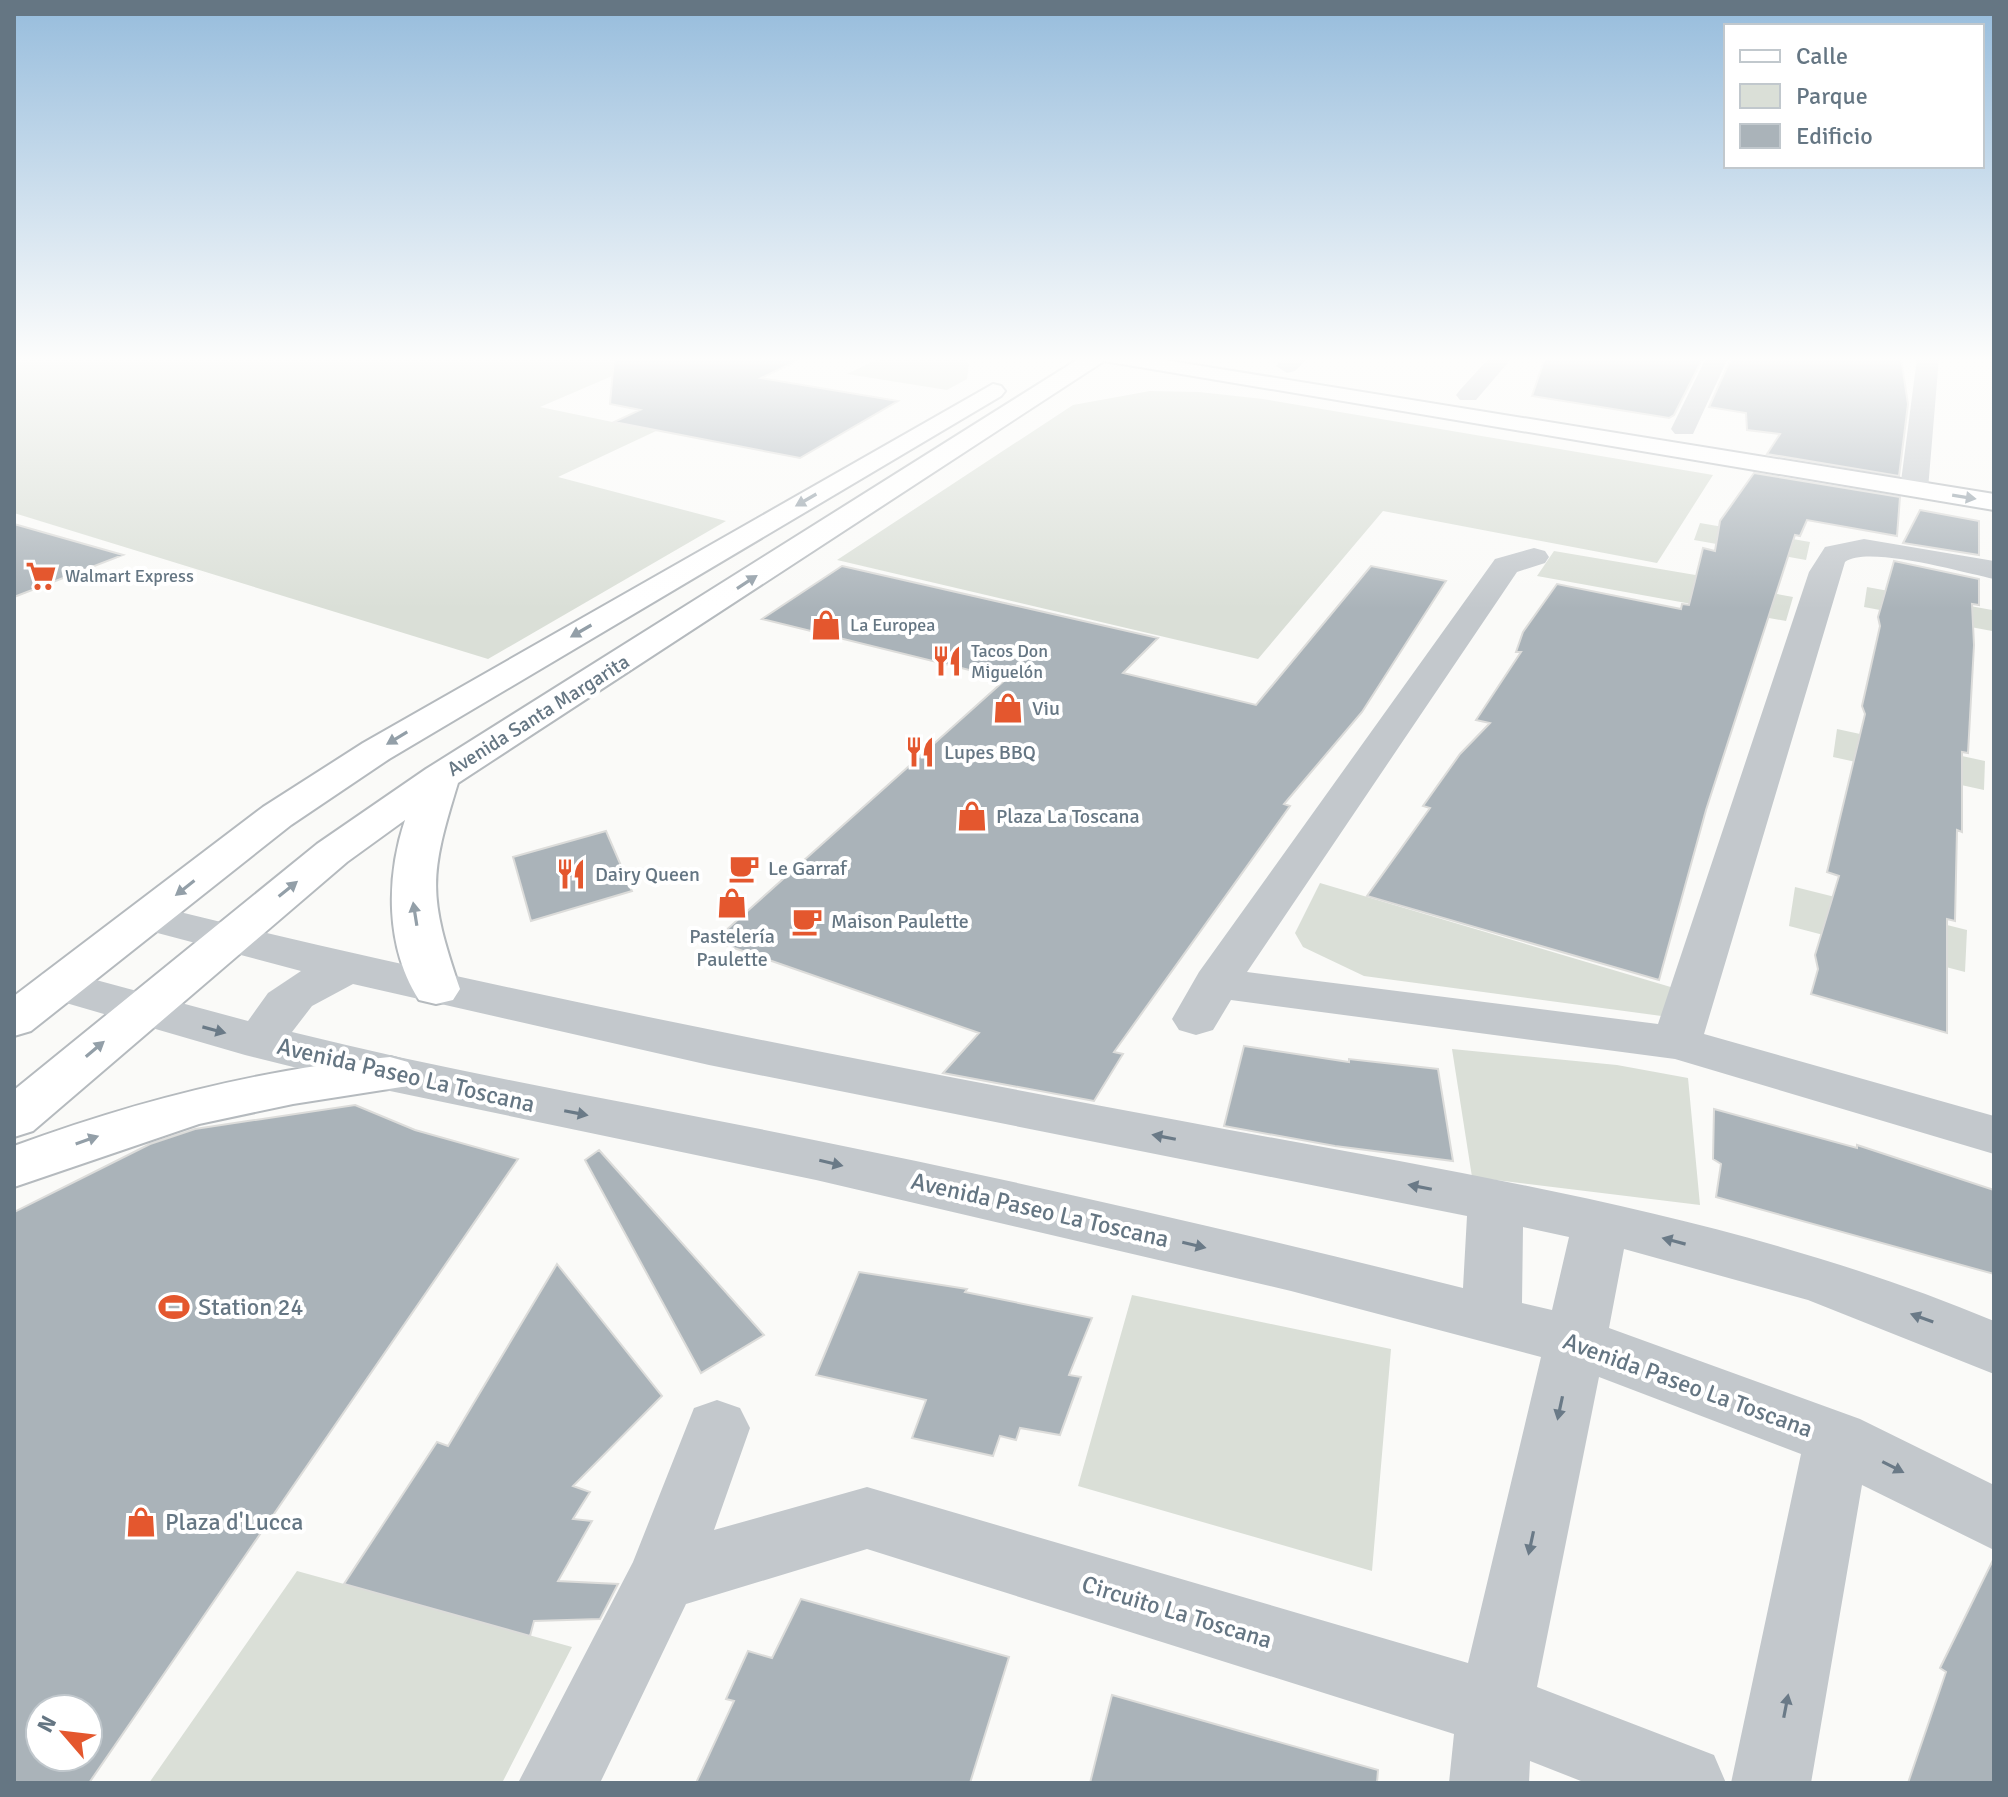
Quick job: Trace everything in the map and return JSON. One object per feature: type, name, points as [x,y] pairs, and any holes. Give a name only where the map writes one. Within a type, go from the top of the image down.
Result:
[{"type":"main road","name":"Avenida Santa Margarita","points":[[14,1020],[277,816],[376,751],[909,442]]},
{"type":"main road","name":"Avenida Santa Margarita","points":[[14,1118],[227,937],[332,853],[924,442]]},
{"type":"main road","points":[[1706,442],[1915,477],[1994,478]]},
{"type":"main road","points":[[1746,442],[1915,477],[1994,502]]},
{"type":"main road","points":[[436,989],[416,924],[411,889],[417,853],[440,777]]},
{"type":"main road","points":[[14,1167],[198,1104],[264,1089],[390,1074]]},
{"type":"street","points":[[1915,477],[1919,442]]},
{"type":"street","points":[[1677,1043],[1807,625],[1833,556],[1843,548],[1870,548],[1994,570]]},
{"type":"street","points":[[1534,557],[1506,566],[1206,1001],[1677,1043],[1994,1135]]},
{"type":"street","points":[[147,917],[348,969],[584,1023],[1601,1223],[1816,1280],[1959,1331],[1994,1348]]},
{"type":"street","points":[[263,1043],[271,1019],[289,999],[317,980],[348,969]]},
{"type":"street","name":"Avenida Paseo La Toscana","points":[[59,985],[263,1043],[390,1074],[816,1160],[1291,1268],[1574,1341],[1837,1439],[1994,1519]]},
{"type":"street","points":[[1491,1320],[1496,1202]]},
{"type":"street","points":[[1489,1783],[1495,1709],[1601,1223]]},
{"type":"street","points":[[558,1783],[662,1578],[717,1428]]},
{"type":"street","points":[[1771,1783],[1837,1439]]},
{"type":"street","name":"Circuito La Toscana","points":[[662,1578],[867,1518],[1495,1709],[1686,1783]]},
{"type":"green space","points":[[14,442],[633,442],[558,477],[726,521],[488,659],[14,513]]},
{"type":"green space","points":[[1017,442],[1517,442],[1713,475],[1657,563],[1383,511],[1258,659],[837,560]]},
{"type":"green space","points":[[1700,523],[1810,542],[1806,560],[1694,540]]},
{"type":"green space","points":[[1554,551],[1719,579],[1734,586],[1793,597],[1786,621],[1537,576]]},
{"type":"green space","points":[[1867,587],[1992,610],[1992,631],[1864,607]]},
{"type":"green space","points":[[1837,729],[1985,761],[1984,790],[1833,757]]},
{"type":"green space","points":[[1320,883],[1674,988],[1669,1017],[1364,976],[1303,947],[1295,933]]},
{"type":"green space","points":[[1795,887],[1967,930],[1965,972],[1789,926]]},
{"type":"green space","points":[[1452,1049],[1617,1065],[1688,1078],[1700,1205],[1472,1177]]},
{"type":"green space","points":[[1132,1295],[1391,1349],[1372,1571],[1078,1486]]},
{"type":"green space","points":[[297,1571],[572,1647],[502,1783],[149,1783]]},
{"type":"building","points":[[717,442],[828,442],[800,458]]},
{"type":"building","points":[[1775,442],[1903,442],[1899,476],[1767,454]]},
{"type":"building","points":[[1754,473],[1900,497],[1897,536],[1807,520],[1800,536],[1795,535],[1706,810],[1659,980],[1367,896],[1430,808],[1423,806],[1460,754],[1490,723],[1476,720],[1521,652],[1516,652],[1523,632],[1557,584],[1681,609],[1682,604],[1689,605],[1703,548],[1715,551],[1720,521]]},
{"type":"building","points":[[1920,510],[1979,521],[1979,555],[1903,543]]},
{"type":"building","name":"Walmart Express","points":[[14,524],[123,555],[14,597]]},
{"type":"building","points":[[1894,561],[1979,579],[1979,605],[1972,604],[1974,645],[1968,753],[1962,752],[1962,832],[1957,830],[1955,921],[1947,919],[1947,1033],[1811,994],[1818,969],[1815,955],[1839,876],[1827,872],[1865,714],[1862,706],[1880,626],[1878,617]]},
{"type":"building","points":[[842,566],[1158,638],[1123,673],[1256,705],[1371,566],[1446,581],[1362,712],[1284,804],[1290,806],[1114,1052],[1123,1054],[1094,1101],[943,1073],[979,1033],[714,941],[1006,679],[762,619]]},
{"type":"building","name":"Dairy Queen","points":[[606,831],[632,891],[531,921],[513,857]]},
{"type":"building","points":[[1244,1046],[1349,1062],[1349,1059],[1438,1069],[1453,1161],[1335,1146],[1224,1126]]},
{"type":"building","name":"Plaza d'Lucca","points":[[355,1105],[415,1130],[518,1159],[104,1761],[104,1693],[24,1693],[24,1773],[96,1773],[89,1783],[14,1783],[14,1212],[150,1144],[195,1129]]},
{"type":"building","points":[[1714,1109],[1857,1148],[1857,1145],[1994,1190],[1994,1274],[1716,1197],[1721,1164],[1713,1159]]},
{"type":"building","points":[[599,1150],[764,1335],[701,1373],[585,1160]]},
{"type":"building","points":[[557,1264],[662,1396],[573,1486],[590,1492],[573,1519],[592,1521],[558,1581],[618,1584],[600,1619],[534,1621],[530,1636],[344,1584],[437,1442],[448,1446]]},
{"type":"building","points":[[859,1272],[967,1289],[965,1292],[1092,1318],[1069,1375],[1081,1377],[1060,1435],[1020,1428],[1016,1440],[1000,1436],[993,1456],[912,1438],[926,1400],[816,1375]]},
{"type":"building","points":[[1994,1558],[1994,1783],[1908,1783],[1946,1672],[1940,1668]]},
{"type":"building","points":[[801,1599],[1009,1657],[970,1783],[696,1783],[734,1701],[726,1699],[748,1651],[772,1658]]},
{"type":"building","points":[[1112,1695],[1378,1770],[1377,1783],[1090,1783]]},
{"type":"place","name":"Walmart Express","points":[[41,576]]},
{"type":"place","name":"La Europea","points":[[826,625]]},
{"type":"place","name":"Tacos Don Miguelón","points":[[947,661]]},
{"type":"place","name":"Viu","points":[[1008,708]]},
{"type":"place","name":"Lupes BBQ","points":[[920,752]]},
{"type":"place","name":"Plaza La Toscana","points":[[972,816]]},
{"type":"place","name":"Le Garraf","points":[[744,868]]},
{"type":"place","name":"Dairy Queen","points":[[571,874]]},
{"type":"place","name":"Pastelería Paulette","points":[[732,903]]},
{"type":"place","name":"Maison Paulette","points":[[807,921]]},
{"type":"place","name":"Station 24","points":[[174,1307]]},
{"type":"place","name":"Plaza d'Lucca","points":[[141,1522]]}]
